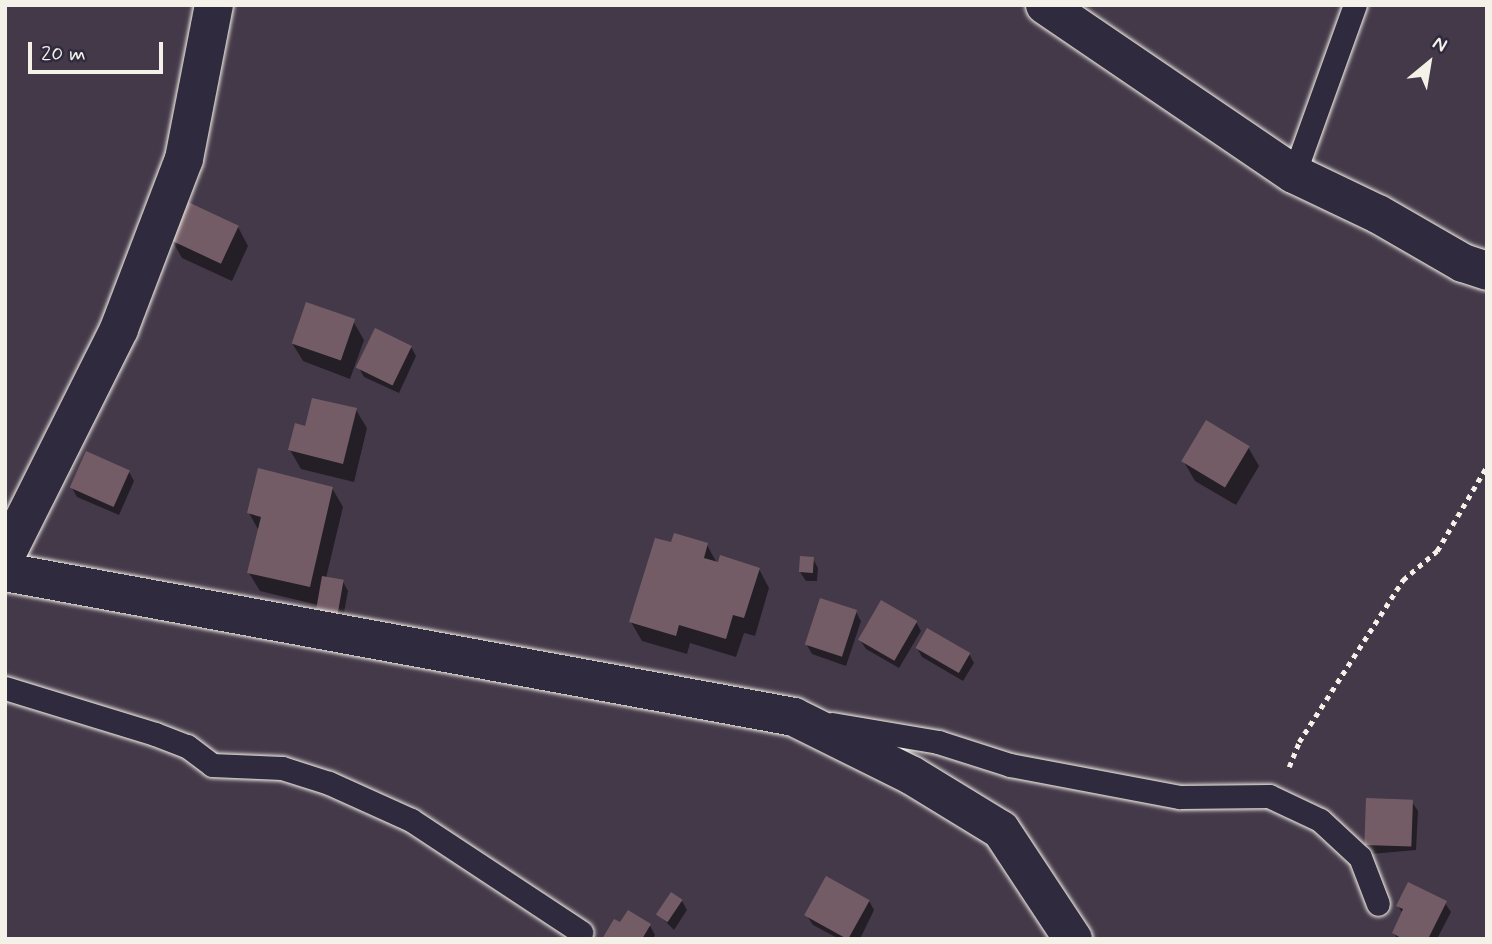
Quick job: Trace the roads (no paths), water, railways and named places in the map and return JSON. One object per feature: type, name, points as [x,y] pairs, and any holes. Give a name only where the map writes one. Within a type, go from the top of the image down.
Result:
[{"type":"street","points":[[5,557],[119,330],[184,159],[214,5]]},
{"type":"street","points":[[1045,5],[1294,174],[1378,214],[1463,263],[1487,271]]},
{"type":"street","points":[[5,572],[794,717],[911,775],[1001,830],[1073,939]]},
{"type":"lane","points":[[1294,174],[1355,5]]},
{"type":"lane","points":[[5,688],[155,734],[187,746],[212,765],[282,768],[329,783],[411,820],[581,932]]},
{"type":"lane","points":[[794,717],[937,742],[1010,765],[1180,797],[1269,796],[1320,820],[1360,857],[1378,904]]}]
